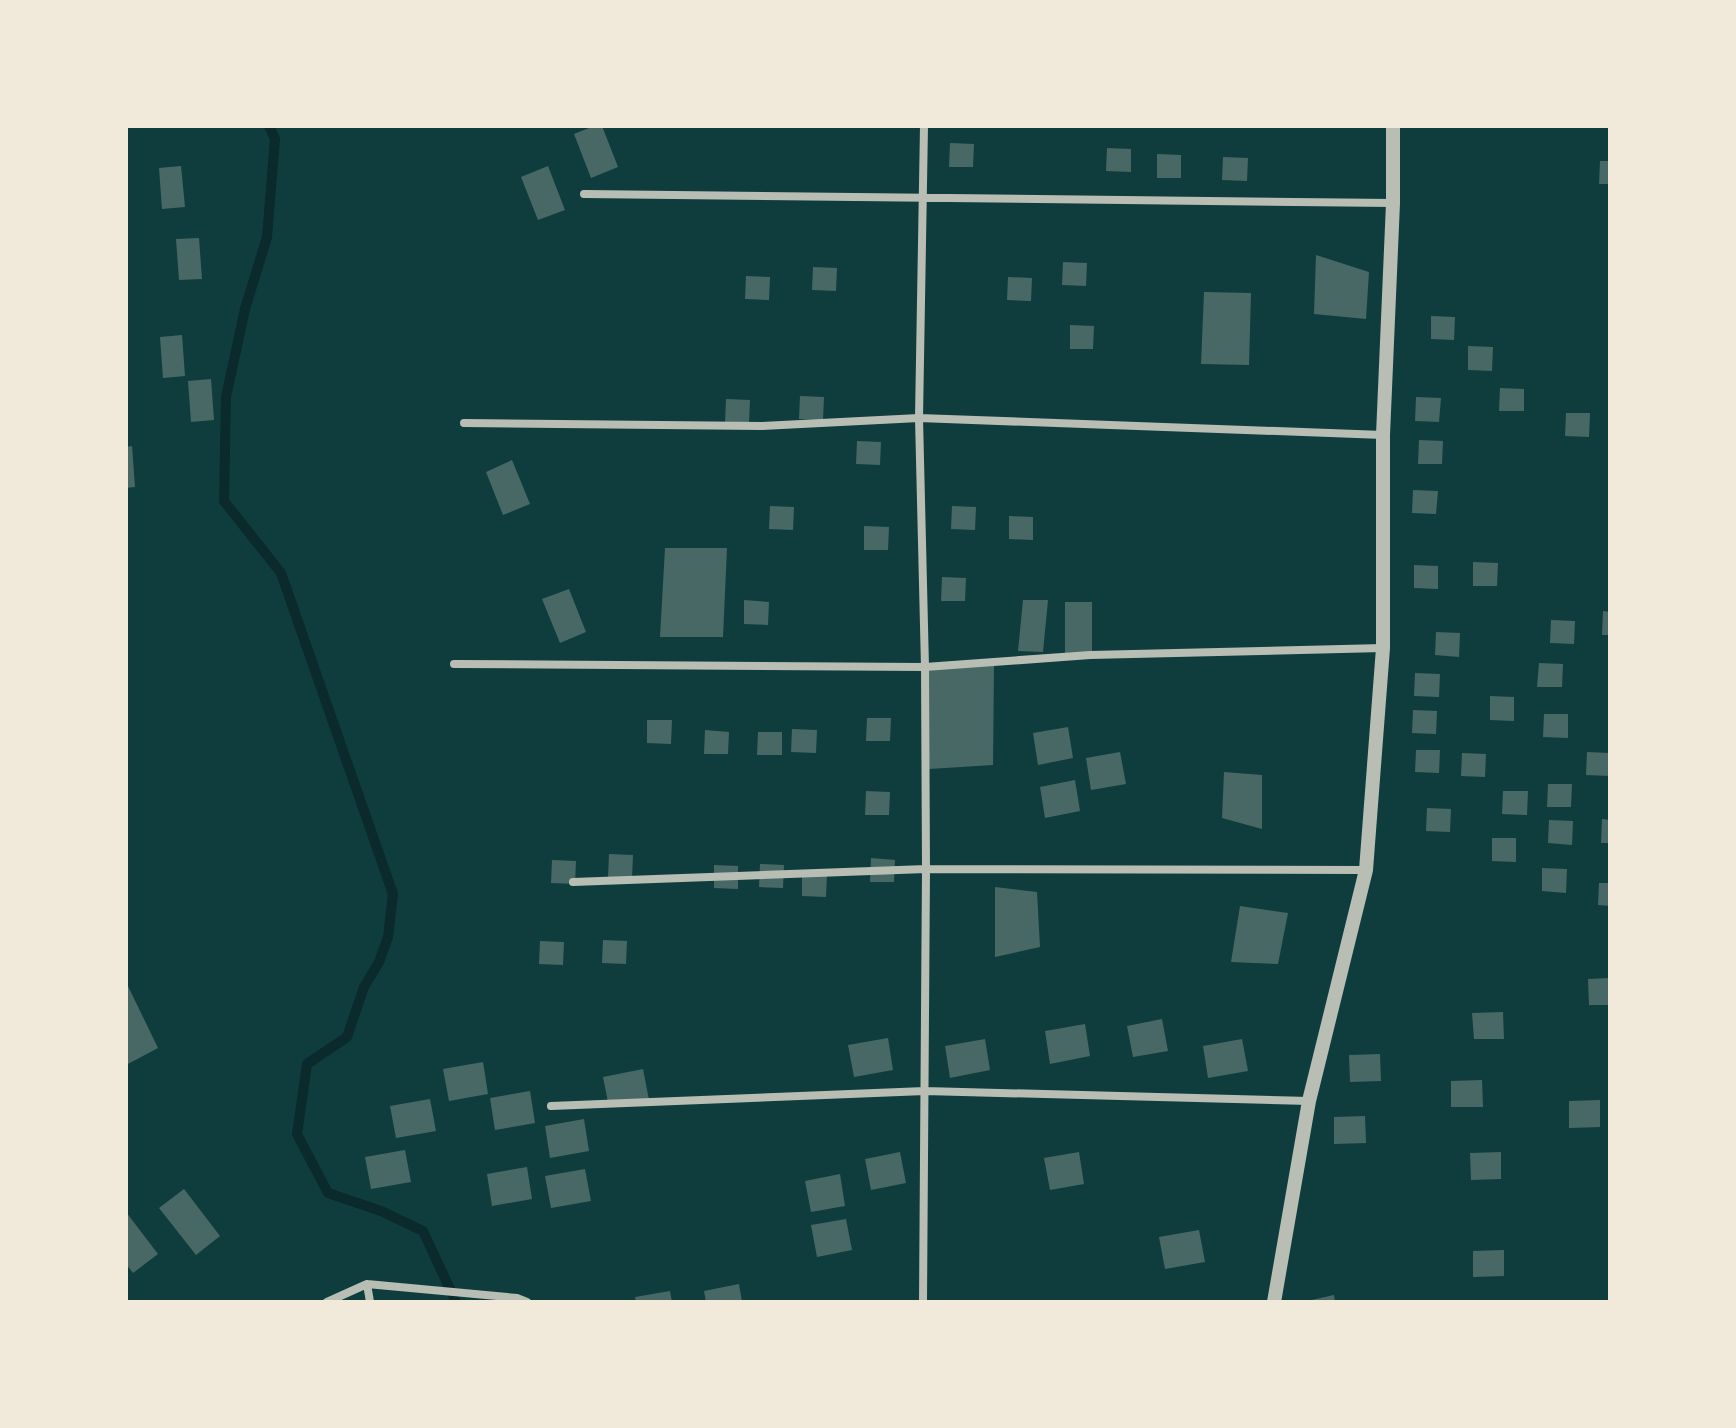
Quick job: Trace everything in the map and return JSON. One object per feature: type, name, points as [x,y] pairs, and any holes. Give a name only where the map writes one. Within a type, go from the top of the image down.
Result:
[{"type":"street","points":[[923,1302],[926,869],[919,418],[924,126]]},
{"type":"street","points":[[1274,1302],[1309,1101],[1366,870],[1383,648],[1383,435],[1393,203],[1393,126]]},
{"type":"street","points":[[584,194],[1393,203]]},
{"type":"street","points":[[464,423],[762,426],[919,418],[1383,435]]},
{"type":"street","points":[[454,664],[925,667],[1090,655],[1383,648]]},
{"type":"street","points":[[573,882],[926,869],[1366,870]]},
{"type":"street","points":[[551,1106],[925,1091],[1309,1101]]},
{"type":"street","points":[[367,1284],[370,1302]]},
{"type":"street","points":[[327,1302],[367,1284],[517,1298],[527,1302]]},
{"type":"building","points":[[602,126],[618,167],[591,178],[574,134]]},
{"type":"building","points":[[950,143],[974,144],[973,167],[949,167]]},
{"type":"building","points":[[1107,148],[1131,149],[1131,172],[1106,171]]},
{"type":"building","points":[[1157,154],[1181,155],[1181,178],[1157,178]]},
{"type":"building","points":[[1223,157],[1248,158],[1247,181],[1222,180]]},
{"type":"building","points":[[1600,161],[1610,161],[1610,184],[1599,184]]},
{"type":"building","points":[[181,166],[185,207],[162,209],[159,168]]},
{"type":"building","points":[[548,166],[565,210],[538,220],[521,177]]},
{"type":"building","points":[[199,238],[202,279],[179,280],[176,239]]},
{"type":"building","points":[[1316,255],[1369,272],[1366,319],[1314,314]]},
{"type":"building","points":[[1063,262],[1087,263],[1086,286],[1062,285]]},
{"type":"building","points":[[813,267],[837,268],[836,291],[812,290]]},
{"type":"building","points":[[746,276],[770,277],[769,300],[745,299]]},
{"type":"building","points":[[1008,277],[1032,278],[1031,301],[1007,300]]},
{"type":"building","points":[[1204,292],[1251,293],[1249,365],[1201,364]]},
{"type":"building","points":[[1431,316],[1455,317],[1454,340],[1431,339]]},
{"type":"building","points":[[1070,325],[1094,326],[1093,349],[1070,349]]},
{"type":"building","points":[[182,335],[185,376],[163,378],[160,337]]},
{"type":"building","points":[[1468,346],[1493,347],[1492,371],[1468,370]]},
{"type":"building","points":[[211,379],[214,420],[191,422],[188,381]]},
{"type":"building","points":[[1500,388],[1524,389],[1524,411],[1499,411]]},
{"type":"building","points":[[800,396],[824,397],[823,420],[799,419]]},
{"type":"building","points":[[1416,397],[1441,398],[1439,422],[1415,421]]},
{"type":"building","points":[[726,399],[750,400],[749,423],[725,423]]},
{"type":"building","points":[[1566,413],[1590,413],[1589,437],[1565,436]]},
{"type":"building","points":[[1419,440],[1443,441],[1442,464],[1418,464]]},
{"type":"building","points":[[857,441],[881,442],[880,465],[856,464]]},
{"type":"building","points":[[132,446],[135,487],[126,488],[126,447]]},
{"type":"building","points":[[512,460],[530,504],[503,515],[486,472]]},
{"type":"building","points":[[1413,490],[1438,491],[1436,514],[1412,513]]},
{"type":"building","points":[[770,506],[794,507],[793,530],[769,529]]},
{"type":"building","points":[[952,506],[976,507],[975,530],[951,529]]},
{"type":"building","points":[[1009,516],[1033,517],[1033,540],[1009,539]]},
{"type":"building","points":[[864,526],[889,527],[888,550],[864,550]]},
{"type":"building","points":[[665,548],[727,548],[723,637],[660,637]]},
{"type":"building","points":[[1473,562],[1498,563],[1497,586],[1473,586]]},
{"type":"building","points":[[1414,565],[1438,566],[1438,589],[1414,588]]},
{"type":"building","points":[[942,577],[966,578],[965,601],[941,601]]},
{"type":"building","points":[[569,589],[586,632],[560,643],[542,599]]},
{"type":"building","points":[[744,600],[769,602],[768,625],[744,624]]},
{"type":"building","points":[[1023,600],[1048,600],[1043,652],[1018,651]]},
{"type":"building","points":[[1065,602],[1092,602],[1092,652],[1065,653]]},
{"type":"building","points":[[1603,611],[1610,612],[1610,635],[1602,635]]},
{"type":"building","points":[[1551,620],[1575,621],[1574,644],[1550,643]]},
{"type":"building","points":[[1436,632],[1460,633],[1459,657],[1435,655]]},
{"type":"building","points":[[1539,663],[1563,664],[1562,687],[1537,687]]},
{"type":"building","points":[[994,665],[993,765],[929,769],[925,667]]},
{"type":"building","points":[[1415,673],[1440,674],[1439,697],[1414,696]]},
{"type":"building","points":[[1490,696],[1514,697],[1514,721],[1490,720]]},
{"type":"building","points":[[1413,710],[1437,711],[1436,734],[1412,733]]},
{"type":"building","points":[[1544,714],[1568,714],[1568,738],[1543,737]]},
{"type":"building","points":[[867,718],[891,718],[890,741],[866,741]]},
{"type":"building","points":[[647,720],[672,720],[671,744],[647,743]]},
{"type":"building","points":[[1068,727],[1073,758],[1038,765],[1033,733]]},
{"type":"building","points":[[792,729],[817,730],[816,753],[791,752]]},
{"type":"building","points":[[705,730],[729,732],[728,754],[704,754]]},
{"type":"building","points":[[758,732],[782,732],[782,755],[757,755]]},
{"type":"building","points":[[1416,750],[1440,750],[1439,773],[1415,772]]},
{"type":"building","points":[[1120,752],[1126,784],[1091,790],[1086,758]]},
{"type":"building","points":[[1587,752],[1610,753],[1610,776],[1586,775]]},
{"type":"building","points":[[1462,753],[1486,754],[1485,777],[1461,776]]},
{"type":"building","points":[[1224,772],[1262,775],[1262,829],[1222,818]]},
{"type":"building","points":[[1075,780],[1080,811],[1045,818],[1040,787]]},
{"type":"building","points":[[1548,784],[1572,784],[1571,807],[1547,807]]},
{"type":"building","points":[[866,791],[890,792],[889,815],[865,815]]},
{"type":"building","points":[[1503,791],[1528,791],[1527,815],[1502,814]]},
{"type":"building","points":[[1427,808],[1451,809],[1450,832],[1426,831]]},
{"type":"building","points":[[1602,819],[1610,820],[1610,843],[1601,843]]},
{"type":"building","points":[[1549,820],[1573,821],[1572,845],[1548,843]]},
{"type":"building","points":[[1492,838],[1516,838],[1516,862],[1492,861]]},
{"type":"building","points":[[609,854],[633,855],[632,878],[608,877]]},
{"type":"building","points":[[871,858],[895,860],[894,882],[870,882]]},
{"type":"building","points":[[552,860],[576,861],[575,884],[551,883]]},
{"type":"building","points":[[760,864],[784,865],[783,888],[759,887]]},
{"type":"building","points":[[714,865],[738,866],[738,889],[714,888]]},
{"type":"building","points":[[1542,868],[1567,869],[1566,893],[1542,891]]},
{"type":"building","points":[[802,873],[827,874],[826,897],[802,896]]},
{"type":"building","points":[[1599,883],[1610,883],[1610,906],[1598,905]]},
{"type":"building","points":[[995,887],[1037,892],[1040,947],[995,957]]},
{"type":"building","points":[[1240,906],[1288,913],[1278,964],[1231,962]]},
{"type":"building","points":[[603,940],[627,941],[626,964],[602,963]]},
{"type":"building","points":[[540,941],[564,942],[563,965],[539,964]]},
{"type":"building","points":[[1610,978],[1610,1005],[1589,1005],[1588,979]]},
{"type":"building","points":[[126,982],[158,1048],[126,1065]]},
{"type":"building","points":[[1503,1012],[1504,1039],[1474,1039],[1472,1013]]},
{"type":"building","points":[[1162,1019],[1168,1051],[1133,1057],[1127,1026]]},
{"type":"building","points":[[1085,1024],[1090,1056],[1050,1064],[1045,1031]]},
{"type":"building","points":[[888,1038],[893,1070],[854,1077],[848,1045]]},
{"type":"building","points":[[985,1039],[990,1070],[950,1078],[945,1046]]},
{"type":"building","points":[[1242,1039],[1248,1071],[1208,1078],[1203,1046]]},
{"type":"building","points":[[1380,1054],[1381,1081],[1350,1082],[1349,1055]]},
{"type":"building","points":[[483,1062],[488,1094],[449,1101],[443,1069]]},
{"type":"building","points":[[643,1069],[649,1100],[608,1102],[603,1077]]},
{"type":"building","points":[[1482,1080],[1483,1107],[1451,1107],[1451,1081]]},
{"type":"building","points":[[530,1091],[535,1123],[495,1130],[490,1098]]},
{"type":"building","points":[[430,1099],[436,1131],[396,1138],[390,1106]]},
{"type":"building","points":[[1600,1100],[1600,1127],[1569,1128],[1569,1101]]},
{"type":"building","points":[[1365,1116],[1366,1143],[1334,1144],[1334,1117]]},
{"type":"building","points":[[584,1119],[589,1151],[550,1158],[545,1126]]},
{"type":"building","points":[[405,1150],[411,1182],[371,1189],[365,1157]]},
{"type":"building","points":[[900,1152],[906,1183],[871,1190],[865,1159]]},
{"type":"building","points":[[1079,1152],[1084,1184],[1050,1190],[1044,1158]]},
{"type":"building","points":[[1501,1152],[1501,1179],[1471,1180],[1470,1153]]},
{"type":"building","points":[[527,1167],[532,1199],[492,1206],[487,1174]]},
{"type":"building","points":[[585,1169],[591,1201],[551,1208],[545,1176]]},
{"type":"building","points":[[840,1174],[845,1206],[811,1212],[805,1181]]},
{"type":"building","points":[[184,1189],[220,1236],[196,1255],[159,1208]]},
{"type":"building","points":[[126,1212],[158,1254],[133,1273],[126,1264]]},
{"type":"building","points":[[846,1219],[852,1250],[817,1257],[811,1225]]},
{"type":"building","points":[[1199,1230],[1205,1262],[1165,1269],[1159,1237]]},
{"type":"building","points":[[1504,1250],[1504,1276],[1473,1277],[1473,1251]]},
{"type":"building","points":[[739,1284],[742,1302],[706,1302],[704,1291]]},
{"type":"building","points":[[670,1291],[672,1302],[636,1302],[635,1297]]},
{"type":"building","points":[[1334,1295],[1335,1302],[1307,1302],[1307,1301]]},
{"type":"waterway","points":[[269,126],[275,139],[267,237],[245,309],[226,397],[224,501],[281,573],[393,894],[388,937],[379,962],[364,987],[347,1037],[307,1064],[297,1134],[328,1193],[381,1211],[423,1231],[456,1302]]}]
